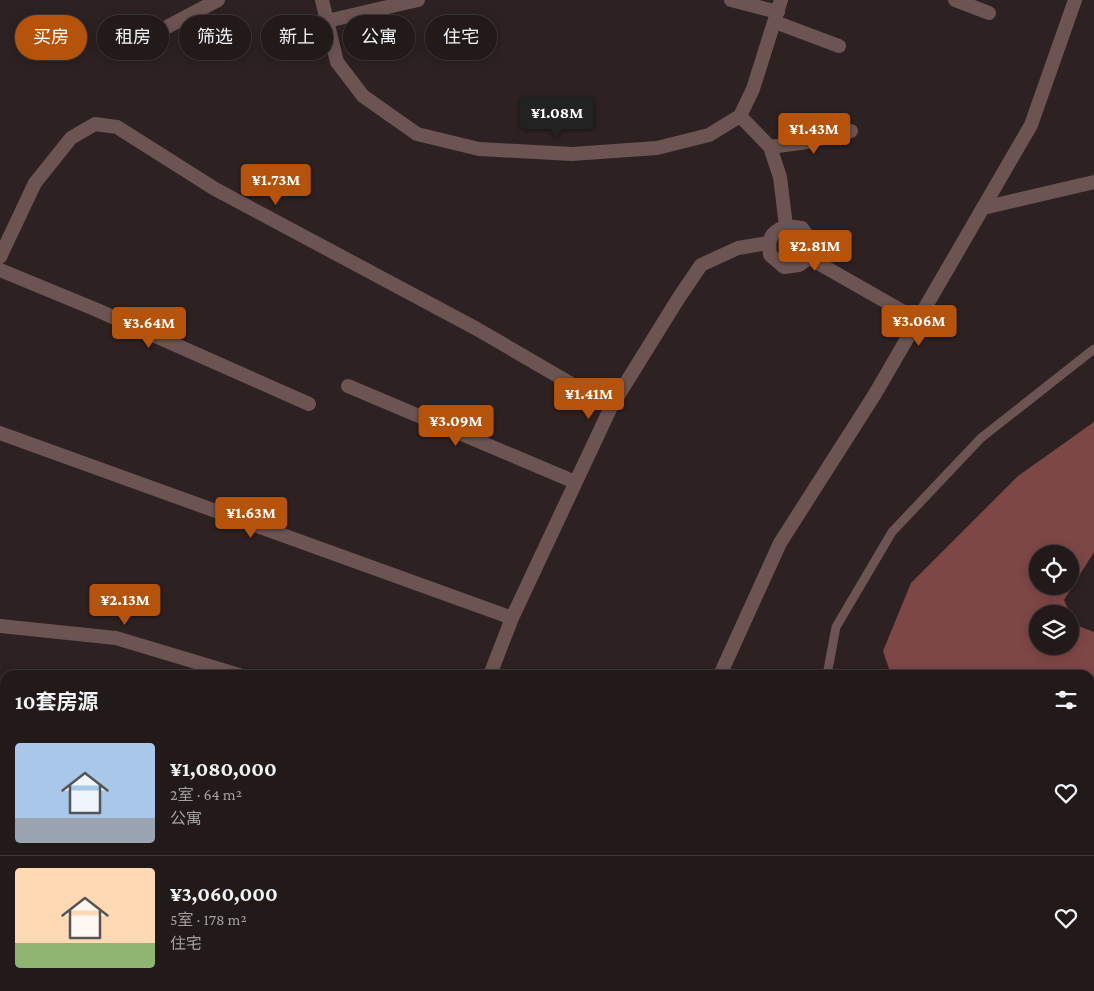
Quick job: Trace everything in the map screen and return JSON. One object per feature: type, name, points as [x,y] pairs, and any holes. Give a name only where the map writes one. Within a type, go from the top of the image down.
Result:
[{"type":"street","points":[[169,26],[218,0]]},
{"type":"street","points":[[322,0],[326,15]]},
{"type":"street","points":[[333,20],[418,0]]},
{"type":"street","points":[[731,0],[778,11],[839,46]]},
{"type":"street","points":[[955,0],[989,13]]},
{"type":"street","points":[[722,670],[780,543],[875,394],[1031,125],[1075,0]]},
{"type":"street","points":[[333,46],[337,62],[363,96],[417,134],[479,149],[572,154],[657,148],[709,134],[740,116],[753,89],[778,11]]},
{"type":"street","points":[[740,116],[770,147],[780,177],[786,226]]},
{"type":"street","points":[[0,256],[35,182],[71,138],[95,124],[117,127],[214,190],[477,329],[611,407]]},
{"type":"street","points":[[770,147],[807,142],[851,131]]},
{"type":"street","points":[[983,208],[1094,182]]},
{"type":"street","points":[[786,226],[802,228],[810,242],[809,258],[799,265],[784,267],[770,255],[768,243],[774,231],[786,226]]},
{"type":"street","points":[[492,670],[512,618],[611,407],[700,265],[738,248],[768,243]]},
{"type":"street","points":[[809,258],[918,320]]},
{"type":"street","points":[[0,270],[97,310],[309,404]]},
{"type":"street","points":[[348,386],[575,482]]},
{"type":"street","points":[[0,433],[512,618]]},
{"type":"street","points":[[0,626],[116,638],[222,670]]},
{"type":"lane","points":[[828,670],[836,627],[892,532],[981,438],[1094,348]]},
{"type":"building","points":[[1094,422],[1094,552],[1079,576],[1079,545],[1029,545],[1029,595],[1067,595],[1064,600],[1066,605],[1029,605],[1029,655],[1079,655],[1079,626],[1094,632],[1094,670],[889,670],[883,651],[911,583],[1018,476]]}]
